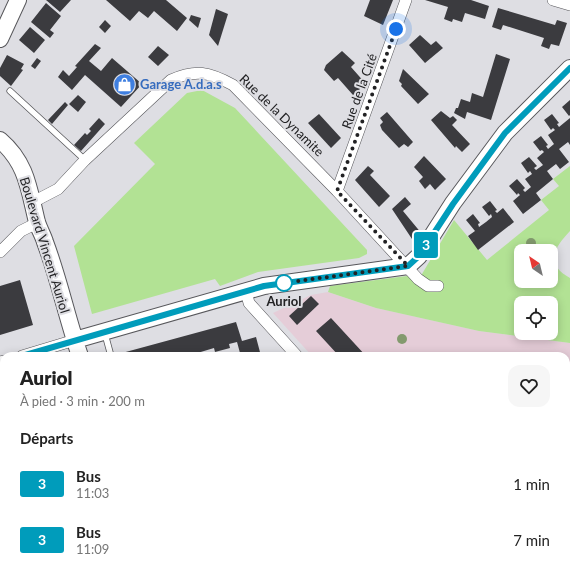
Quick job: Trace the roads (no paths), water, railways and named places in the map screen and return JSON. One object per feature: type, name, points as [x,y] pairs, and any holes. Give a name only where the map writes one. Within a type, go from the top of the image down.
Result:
[{"type":"street","points":[[0,39],[18,0]]},
{"type":"street","name":"Rue de la Cité","points":[[337,191],[406,0]]},
{"type":"street","points":[[553,0],[570,6]]},
{"type":"street","points":[[35,352],[246,291],[285,283],[408,266],[419,256],[453,204],[505,133],[570,68]]},
{"type":"street","name":"Rue de la Dynamite","points":[[33,202],[58,189],[85,160],[171,80],[187,73],[202,73],[218,76],[233,85],[337,191],[408,266],[418,279],[428,286],[438,286]]},
{"type":"street","name":"Boulevard Vincent Auriol","points":[[0,135],[26,177],[37,223],[45,241],[79,352]]},
{"type":"street","points":[[0,252],[21,231],[37,223]]},
{"type":"street","points":[[246,291],[249,302],[293,352]]},
{"type":"lane","points":[[10,91],[85,160]]},
{"type":"lane","points":[[104,332],[110,352]]},
{"type":"place","name":"Garage A.d.a.s","points":[[124,84]]},
{"type":"place","name":"Auriol","points":[[284,283]]}]
